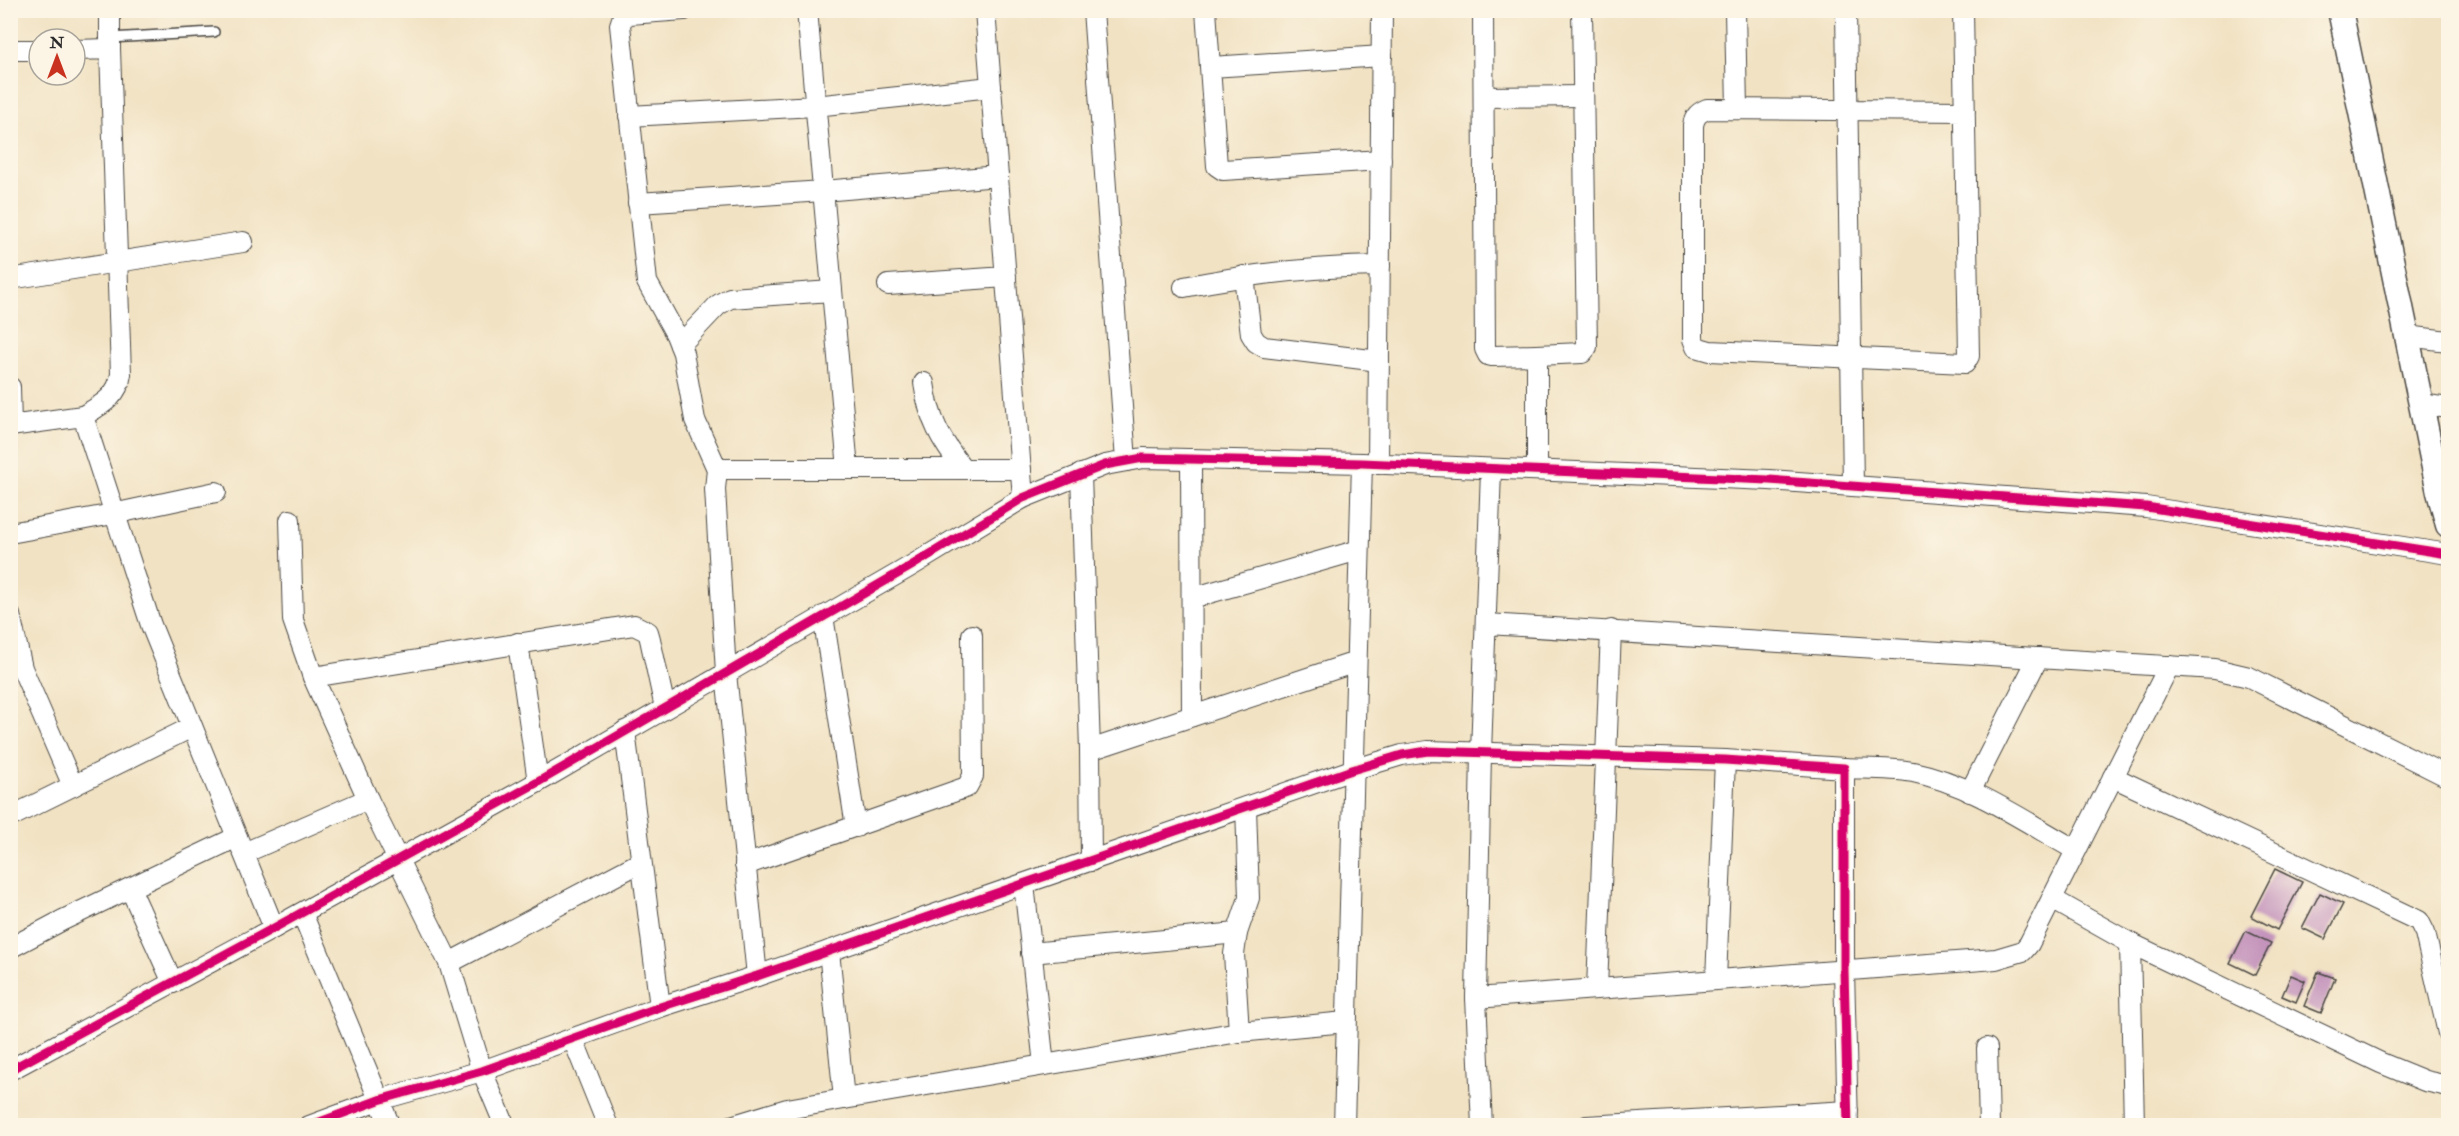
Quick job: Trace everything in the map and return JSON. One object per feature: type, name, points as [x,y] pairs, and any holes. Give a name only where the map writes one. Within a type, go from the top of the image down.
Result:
[{"type":"street","points":[[10,387],[11,426],[82,416],[103,405],[120,383],[110,10]]},
{"type":"street","points":[[684,10],[629,14],[622,18],[620,25],[647,282],[680,345],[693,396],[695,420],[717,470],[715,489],[726,673],[757,976]]},
{"type":"street","points":[[807,10],[848,470]]},
{"type":"street","points":[[986,10],[1023,498]]},
{"type":"street","points":[[1093,10],[1126,461]]},
{"type":"street","points":[[1206,10],[1219,169],[1381,160]]},
{"type":"street","points":[[1344,1125],[1359,550],[1370,464],[1379,361],[1382,10]]},
{"type":"street","points":[[1483,10],[1485,349],[1488,355],[1492,356],[1582,353],[1587,347],[1582,10]]},
{"type":"street","points":[[1735,10],[1737,108]]},
{"type":"street","points":[[1846,10],[1853,486]]},
{"type":"street","points":[[1963,10],[1965,111],[1969,356],[1967,361],[1965,363],[1851,359],[1710,351],[1696,347],[1693,339],[1693,125],[1695,116],[1707,108],[1965,111]]},
{"type":"street","points":[[2340,10],[2448,525]]},
{"type":"street","points":[[87,48],[110,44]]},
{"type":"street","points":[[10,50],[27,50]]},
{"type":"street","points":[[1211,67],[1382,56]]},
{"type":"street","points":[[629,116],[815,106],[991,87]]},
{"type":"street","points":[[1484,97],[1583,96]]},
{"type":"street","points":[[638,203],[823,191],[998,176]]},
{"type":"street","points":[[10,279],[243,242]]},
{"type":"street","points":[[1184,287],[1304,268],[1380,266]]},
{"type":"street","points":[[1244,276],[1251,334],[1256,342],[1264,347],[1379,361]]},
{"type":"street","points":[[888,285],[1006,277]]},
{"type":"street","points":[[680,345],[718,304],[730,298],[832,291]]},
{"type":"street","points":[[2407,336],[2448,341]]},
{"type":"street","points":[[1537,355],[1537,470]]},
{"type":"street","points":[[924,383],[931,419],[942,442],[963,469]]},
{"type":"street","points":[[2421,404],[2448,408]]},
{"type":"street","points":[[82,416],[150,625],[274,928]]},
{"type":"street","points":[[10,1070],[302,913],[538,782],[1023,498],[1105,465],[1143,458],[1370,464],[1853,486],[2146,507],[2448,554]]},
{"type":"street","points":[[1191,459],[1192,716]]},
{"type":"street","points":[[717,470],[1021,469]]},
{"type":"street","points":[[1482,1125],[1476,998],[1481,753],[1491,470]]},
{"type":"street","points":[[1081,474],[1090,750],[1091,861]]},
{"type":"street","points":[[10,533],[216,492]]},
{"type":"street","points":[[290,520],[293,620],[313,677],[368,799],[449,963],[482,1071],[505,1125]]},
{"type":"street","points":[[1192,598],[1359,550]]},
{"type":"street","points":[[10,615],[22,668],[73,786]]},
{"type":"street","points":[[823,616],[856,827]]},
{"type":"street","points":[[1487,624],[2215,669],[2249,677],[2448,777]]},
{"type":"street","points":[[313,677],[634,625],[648,632],[651,639],[665,708]]},
{"type":"street","points":[[1596,989],[1611,630]]},
{"type":"street","points":[[745,865],[967,787],[971,782],[972,635]]},
{"type":"street","points":[[518,643],[538,782]]},
{"type":"street","points":[[1970,792],[2038,658]]},
{"type":"street","points":[[1090,750],[1356,662]]},
{"type":"street","points":[[1476,998],[1996,958],[2023,951],[2029,944],[2169,666]]},
{"type":"street","points":[[10,817],[192,727]]},
{"type":"street","points":[[625,731],[660,1007]]},
{"type":"street","points":[[309,1125],[379,1100],[482,1071],[660,1007],[757,976],[1352,770],[1417,752],[1725,760],[1914,773],[1970,792],[2076,850]]},
{"type":"street","points":[[1716,980],[1725,760]]},
{"type":"street","points":[[1587,1125],[1848,1118],[1844,970],[1844,768]]},
{"type":"street","points":[[2113,777],[2419,921],[2425,933],[2448,1032]]},
{"type":"street","points":[[10,948],[129,888],[368,799]]},
{"type":"street","points":[[1239,1032],[1234,954],[1237,933],[1249,898],[1246,807]]},
{"type":"street","points":[[449,963],[641,862]]},
{"type":"street","points":[[1024,884],[1044,1065]]},
{"type":"street","points":[[129,888],[173,983]]},
{"type":"street","points":[[2052,899],[2130,943],[2381,1063],[2425,1081],[2448,1086]]},
{"type":"street","points":[[302,913],[390,1125]]},
{"type":"street","points":[[1031,953],[1237,933]]},
{"type":"street","points":[[2130,943],[2134,1125]]},
{"type":"street","points":[[829,951],[844,1099]]},
{"type":"street","points":[[744,1124],[787,1109],[1044,1065],[1239,1032],[1346,1022]]},
{"type":"street","points":[[573,1039],[608,1125]]},
{"type":"street","points":[[1987,1048],[1989,1125]]},
{"type":"lane","points":[[110,44],[213,32]]},
{"type":"building","points":[[2275,869],[2302,882],[2277,930],[2251,916]]},
{"type":"building","points":[[2320,893],[2343,904],[2325,939],[2302,928]]},
{"type":"building","points":[[2246,931],[2271,943],[2255,975],[2230,963]]},
{"type":"building","points":[[2318,972],[2335,978],[2321,1013],[2304,1006]]},
{"type":"building","points":[[2291,975],[2305,981],[2296,1002],[2282,996]]},
{"type":"cycle path","points":[[10,1070],[538,782],[911,566],[1023,498],[1105,465],[1143,458],[1362,463],[1769,480],[2146,507],[2448,554]]},
{"type":"cycle path","points":[[309,1126],[379,1100],[482,1071],[660,1007],[757,976],[1352,770],[1402,755],[1428,751],[1725,760],[1844,768],[1844,970],[1848,1126]]}]
